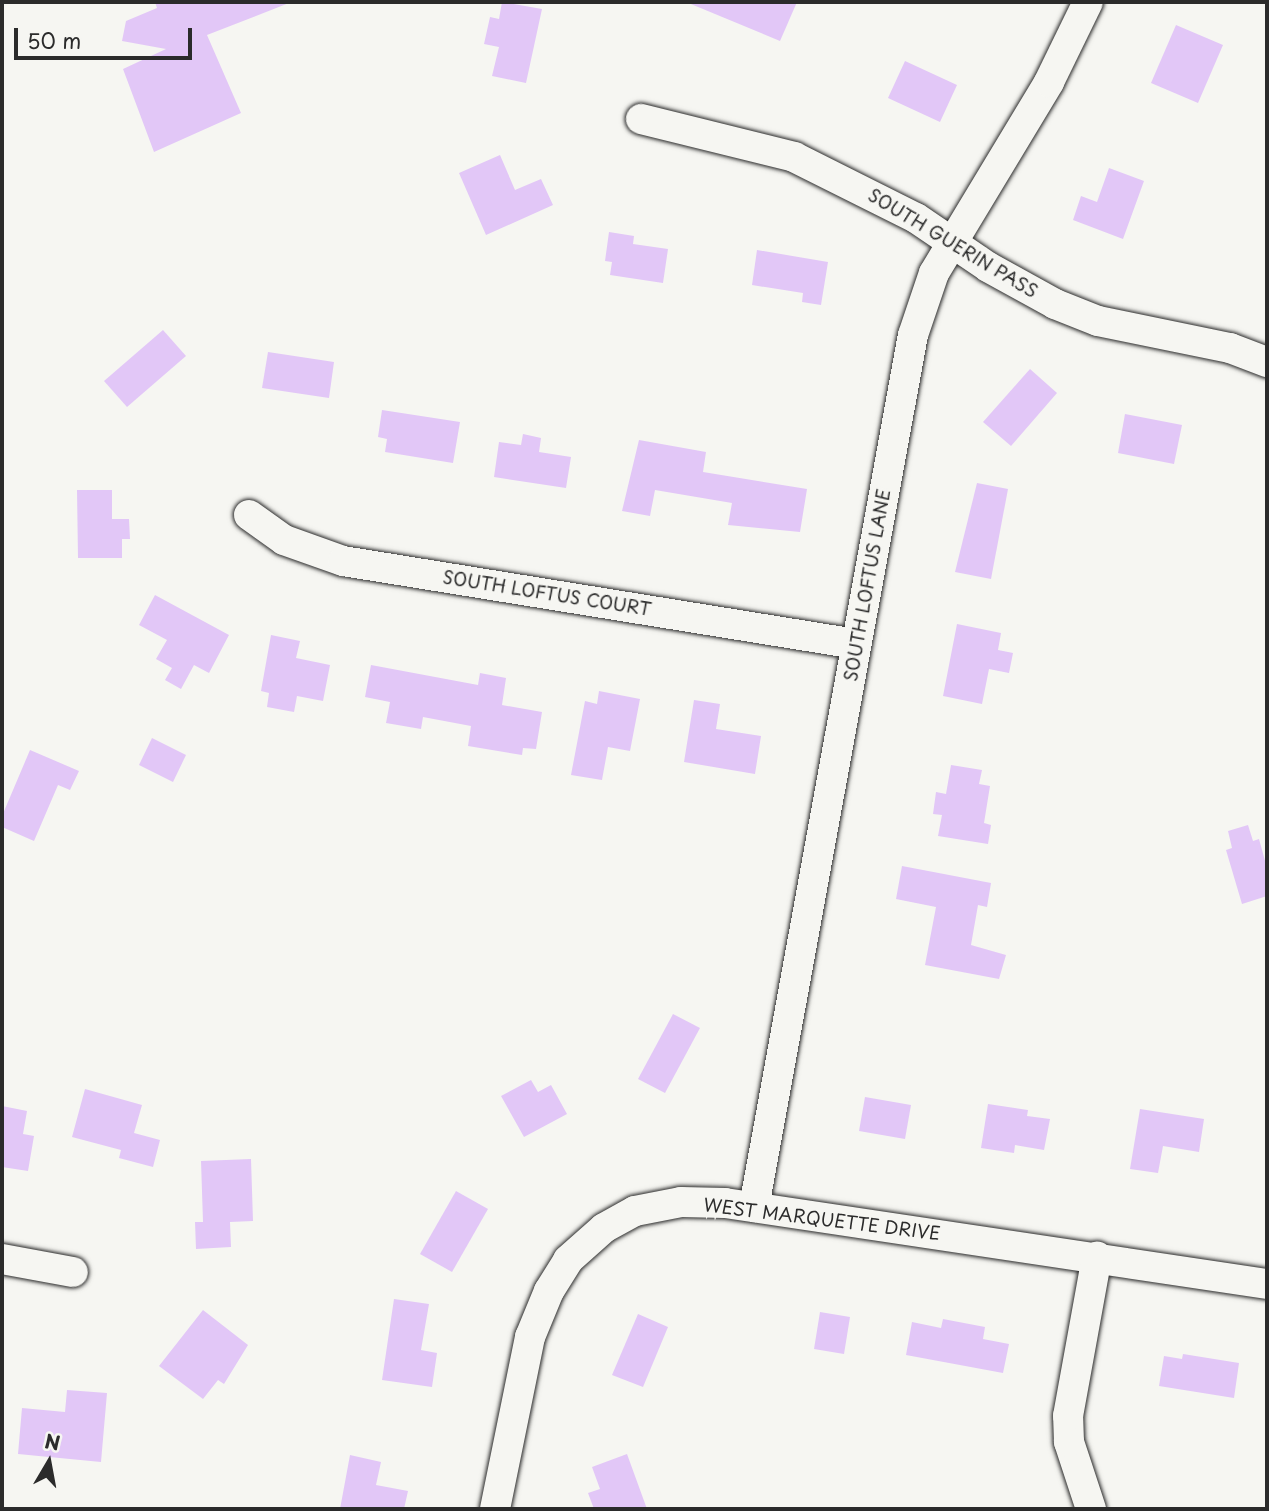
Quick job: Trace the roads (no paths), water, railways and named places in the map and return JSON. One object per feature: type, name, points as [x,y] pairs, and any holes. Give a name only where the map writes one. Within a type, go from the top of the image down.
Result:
[{"type":"street","name":"SOUTH LOFTUS LANE","points":[[754,1207],[913,335],[934,273],[1049,82],[1088,2]]},
{"type":"street","name":"SOUTH GUERIN PASS","points":[[641,119],[794,157],[848,180],[1044,298],[1098,321],[1230,348],[1267,362]]},
{"type":"street","name":"SOUTH LOFTUS COURT","points":[[249,515],[284,540],[343,561],[856,644]]},
{"type":"street","name":"WEST MARQUETTE DRIVE","points":[[495,1509],[530,1337],[548,1291],[568,1260],[604,1228],[635,1211],[681,1202],[754,1207],[1267,1284]]},
{"type":"street","points":[[1091,1509],[1069,1442],[1068,1416],[1097,1257]]},
{"type":"street","points":[[2,1259],[73,1272]]}]
